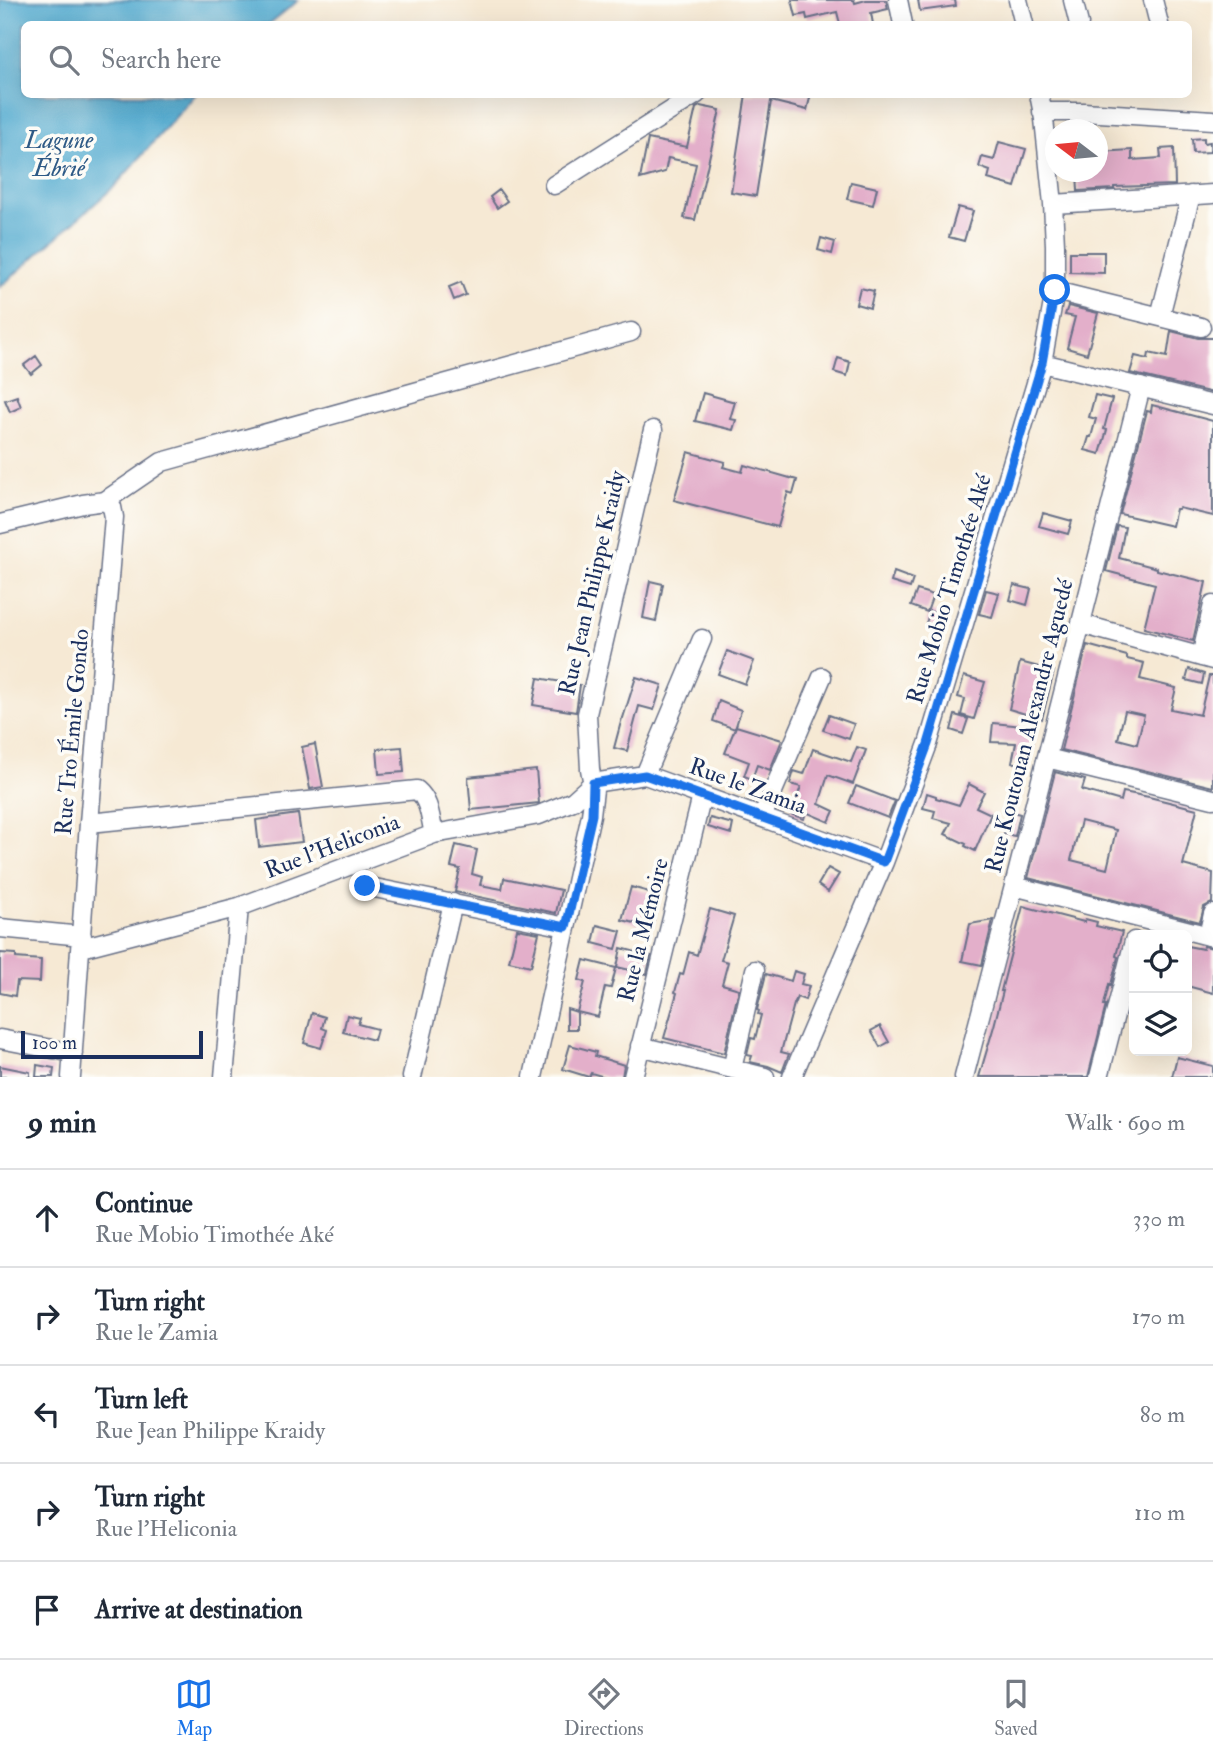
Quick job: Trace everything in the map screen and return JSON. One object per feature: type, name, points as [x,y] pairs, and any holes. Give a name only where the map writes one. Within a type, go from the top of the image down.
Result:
[{"type":"street","points":[[898,0],[902,21]]},
{"type":"street","points":[[1018,0],[1023,21]]},
{"type":"street","points":[[1073,0],[1078,21]]},
{"type":"street","points":[[1153,0],[1158,21]]},
{"type":"street","points":[[554,185],[691,98]]},
{"type":"street","points":[[1040,103],[1083,112],[1213,120]]},
{"type":"street","name":"Rue Mobio Timothée Aké","points":[[792,1077],[884,862],[928,744],[1042,363],[1055,290],[1053,204],[1040,103]]},
{"type":"street","points":[[1053,204],[1213,194]]},
{"type":"street","points":[[1160,316],[1191,195]]},
{"type":"street","points":[[1055,290],[1201,327]]},
{"type":"street","points":[[0,524],[105,501],[162,462],[631,332]]},
{"type":"street","points":[[1042,363],[1213,405]]},
{"type":"street","name":"Rue Koutouan Alexandre Aguedé","points":[[964,1077],[1141,387]]},
{"type":"street","name":"Rue Jean Philippe Kraidy","points":[[533,1077],[592,815],[593,783],[587,714],[653,430]]},
{"type":"street","name":"Rue Tro Émile Gondo","points":[[71,1077],[114,517],[112,507],[105,501]]},
{"type":"street","points":[[1080,624],[1207,658],[1213,605]]},
{"type":"street","points":[[645,775],[702,639]]},
{"type":"street","points":[[762,817],[822,677]]},
{"type":"street","points":[[1047,758],[1213,799]]},
{"type":"street","name":"Rue le Zamia","points":[[593,783],[645,775],[884,862]]},
{"type":"street","name":"Rue l'Heliconia","points":[[0,928],[82,942],[239,907],[434,834],[540,815],[573,802],[593,783]]},
{"type":"street","points":[[89,822],[417,790],[427,801],[434,834]]},
{"type":"street","name":"Rue la Mémoire","points":[[633,1077],[702,796]]},
{"type":"street","points":[[365,886],[566,927]]},
{"type":"street","points":[[1014,886],[1138,927],[1210,937],[1213,915]]},
{"type":"street","points":[[412,1077],[453,903]]},
{"type":"street","points":[[224,1077],[239,907]]},
{"type":"street","points":[[1099,1077],[1129,960]]},
{"type":"street","points":[[732,1069],[755,970]]},
{"type":"street","points":[[0,1039],[73,1053]]},
{"type":"street","points":[[640,1046],[765,1077]]},
{"type":"water","name":"Lagune Ébrié","points":[[0,0],[299,0],[273,21],[21,21],[21,98],[192,98],[115,186],[0,287]]},
{"type":"building","points":[[792,0],[854,0],[855,3],[886,0],[888,9],[871,13],[872,21],[839,21],[837,12],[807,19],[806,14],[796,16]]},
{"type":"building","points":[[918,0],[955,0],[956,6],[920,11]]},
{"type":"building","points":[[745,98],[810,98],[807,110],[771,101],[756,196],[731,192]]},
{"type":"building","points":[[700,106],[720,110],[695,220],[684,218],[696,164],[668,158],[665,172],[640,179],[648,139],[687,147],[696,108]]},
{"type":"building","points":[[1204,138],[1204,143],[1210,142],[1210,152],[1193,153],[1192,139]]},
{"type":"building","points":[[999,142],[1026,149],[1015,187],[988,179],[990,171],[979,167],[982,157],[994,160]]},
{"type":"building","points":[[1174,148],[1175,185],[1078,191],[1078,182],[1108,182],[1108,151],[1132,150],[1132,160],[1161,158],[1160,149]]},
{"type":"building","points":[[851,182],[877,188],[873,205],[847,199]]},
{"type":"building","points":[[499,190],[507,201],[497,208],[490,197]]},
{"type":"building","points":[[958,207],[973,211],[964,241],[949,237]]},
{"type":"building","points":[[821,238],[835,242],[832,254],[818,250]]},
{"type":"building","points":[[1070,252],[1104,252],[1104,273],[1070,272]]},
{"type":"building","points":[[461,282],[466,295],[454,300],[449,287]]},
{"type":"building","points":[[860,288],[874,291],[870,308],[856,304]]},
{"type":"building","points":[[1068,306],[1098,313],[1087,354],[1067,348],[1075,317],[1065,315]]},
{"type":"building","points":[[1171,331],[1198,338],[1213,338],[1213,393],[1130,373],[1135,356],[1148,359],[1149,353],[1167,357]]},
{"type":"building","points":[[36,356],[42,365],[31,374],[24,365]]},
{"type":"building","points":[[838,358],[850,362],[847,376],[834,372]]},
{"type":"building","points":[[703,393],[735,402],[730,419],[736,420],[733,430],[695,421]]},
{"type":"building","points":[[1095,395],[1112,399],[1100,454],[1085,450],[1096,419],[1089,417]]},
{"type":"building","points":[[17,396],[21,407],[10,412],[5,400]]},
{"type":"building","points":[[1152,405],[1213,421],[1213,516],[1179,508],[1176,509],[1172,526],[1120,514],[1147,411],[1151,412]]},
{"type":"building","points":[[688,452],[725,462],[723,467],[742,472],[744,465],[797,480],[793,494],[788,492],[778,527],[674,500]]},
{"type":"building","points":[[1043,513],[1072,521],[1068,534],[1039,526]]},
{"type":"building","points":[[1117,526],[1125,527],[1119,558],[1206,582],[1193,641],[1144,628],[1155,584],[1106,571]]},
{"type":"building","points":[[894,572],[913,579],[910,588],[891,582]]},
{"type":"building","points":[[650,581],[663,584],[656,621],[643,618]]},
{"type":"building","points":[[1014,585],[1031,589],[1027,605],[1010,600]]},
{"type":"building","points":[[917,590],[933,595],[927,612],[911,606]]},
{"type":"building","points":[[986,590],[999,593],[992,617],[979,614]]},
{"type":"building","points":[[930,611],[942,616],[938,627],[926,623]]},
{"type":"building","points":[[1087,645],[1144,663],[1140,679],[1176,688],[1171,709],[1200,715],[1209,676],[1213,676],[1213,787],[1061,750]],"holes":[[[1125,711],[1144,715],[1137,744],[1118,739]]]},
{"type":"building","points":[[727,651],[754,661],[745,684],[718,674]]},
{"type":"building","points":[[1020,662],[1054,671],[1042,719],[1009,709]]},
{"type":"building","points":[[1189,669],[1204,674],[1202,684],[1186,680]]},
{"type":"building","points":[[964,676],[985,682],[974,719],[961,715],[965,699],[958,697]]},
{"type":"building","points":[[636,677],[662,685],[654,710],[639,706],[627,751],[614,748]]},
{"type":"building","points":[[538,678],[580,685],[576,712],[533,705]]},
{"type":"building","points":[[719,701],[741,710],[735,729],[713,721]]},
{"type":"building","points":[[829,715],[854,724],[849,739],[823,730]]},
{"type":"building","points":[[955,715],[968,719],[963,734],[951,730]]},
{"type":"building","points":[[993,723],[1034,727],[1033,745],[1029,745],[1025,766],[1012,762],[1016,743],[991,742]]},
{"type":"building","points":[[736,726],[782,740],[770,770],[757,765],[752,779],[744,776],[749,762],[725,753]]},
{"type":"building","points":[[315,744],[323,787],[310,789],[302,747]]},
{"type":"building","points":[[402,747],[404,772],[379,774],[377,749]]},
{"type":"building","points":[[857,747],[866,750],[853,784],[828,775],[819,804],[834,811],[829,822],[806,812],[804,819],[790,814],[801,787],[790,784],[794,771],[804,774],[813,749],[851,762]]},
{"type":"building","points":[[536,770],[539,803],[471,810],[468,777]]},
{"type":"building","points":[[1055,772],[1085,780],[1082,790],[1121,801],[1123,792],[1197,809],[1183,865],[1213,873],[1212,903],[1204,907],[1200,922],[1028,878]],"holes":[[[1081,821],[1116,830],[1107,869],[1071,860]]]},
{"type":"building","points":[[969,784],[984,792],[976,807],[991,814],[975,851],[945,834],[951,823],[933,818],[935,811],[923,808],[927,793],[959,805]]},
{"type":"building","points":[[856,786],[895,801],[888,818],[849,803]]},
{"type":"building","points":[[1009,811],[1020,814],[1015,836],[1004,834]]},
{"type":"building","points":[[298,814],[302,842],[259,847],[256,820]]},
{"type":"building","points":[[710,818],[733,824],[731,834],[708,827]]},
{"type":"building","points":[[456,845],[477,850],[472,874],[482,877],[480,885],[502,889],[504,878],[561,890],[556,913],[455,892],[460,869],[451,867]]},
{"type":"building","points":[[828,868],[839,874],[828,892],[818,885]]},
{"type":"building","points":[[631,887],[660,895],[652,927],[622,920]]},
{"type":"building","points":[[1023,906],[1084,922],[1085,919],[1097,922],[1096,926],[1122,932],[1088,1077],[979,1077]]},
{"type":"building","points":[[710,909],[734,916],[721,960],[728,962],[722,984],[739,989],[724,1053],[664,1038],[680,974],[683,975],[689,952],[697,955]]},
{"type":"building","points":[[993,920],[982,965],[962,961],[970,924]]},
{"type":"building","points":[[597,925],[621,931],[616,949],[593,943]]},
{"type":"building","points":[[517,929],[539,933],[531,966],[509,961]]},
{"type":"building","points":[[1192,947],[1213,948],[1213,993],[1192,987]]},
{"type":"building","points":[[621,948],[651,956],[647,974],[617,967]]},
{"type":"building","points":[[0,953],[16,954],[16,958],[41,960],[40,982],[17,981],[15,996],[0,993]]},
{"type":"building","points":[[584,960],[616,968],[611,988],[605,987],[598,1017],[577,1012],[585,982],[579,980]]},
{"type":"building","points":[[794,971],[804,974],[801,984],[809,986],[805,1000],[797,997],[794,1004],[781,1052],[789,1054],[782,1072],[750,1062],[752,1056],[747,1055],[751,1038],[755,1039],[761,1015],[757,1010],[766,974],[791,981]]},
{"type":"building","points":[[567,1009],[577,1012],[577,1029],[567,1029]]},
{"type":"building","points":[[312,1013],[325,1017],[322,1028],[327,1030],[321,1048],[304,1043]]},
{"type":"building","points":[[347,1015],[360,1018],[358,1024],[377,1029],[374,1040],[343,1032]]},
{"type":"building","points":[[880,1026],[889,1042],[880,1047],[871,1031]]},
{"type":"building","points":[[570,1045],[596,1052],[595,1056],[624,1065],[622,1077],[605,1077],[591,1073],[589,1077],[563,1069]]},
{"type":"building","points":[[1177,1057],[1213,1066],[1213,1077],[1172,1077]]},
{"type":"building","points":[[37,1065],[54,1068],[53,1077],[36,1077]]},
{"type":"building","points":[[0,1066],[30,1072],[30,1077],[0,1077]]},
{"type":"route","points":[[365,886],[566,927],[592,815],[593,783],[645,775],[884,862],[928,744],[1042,363],[1055,290]]}]
